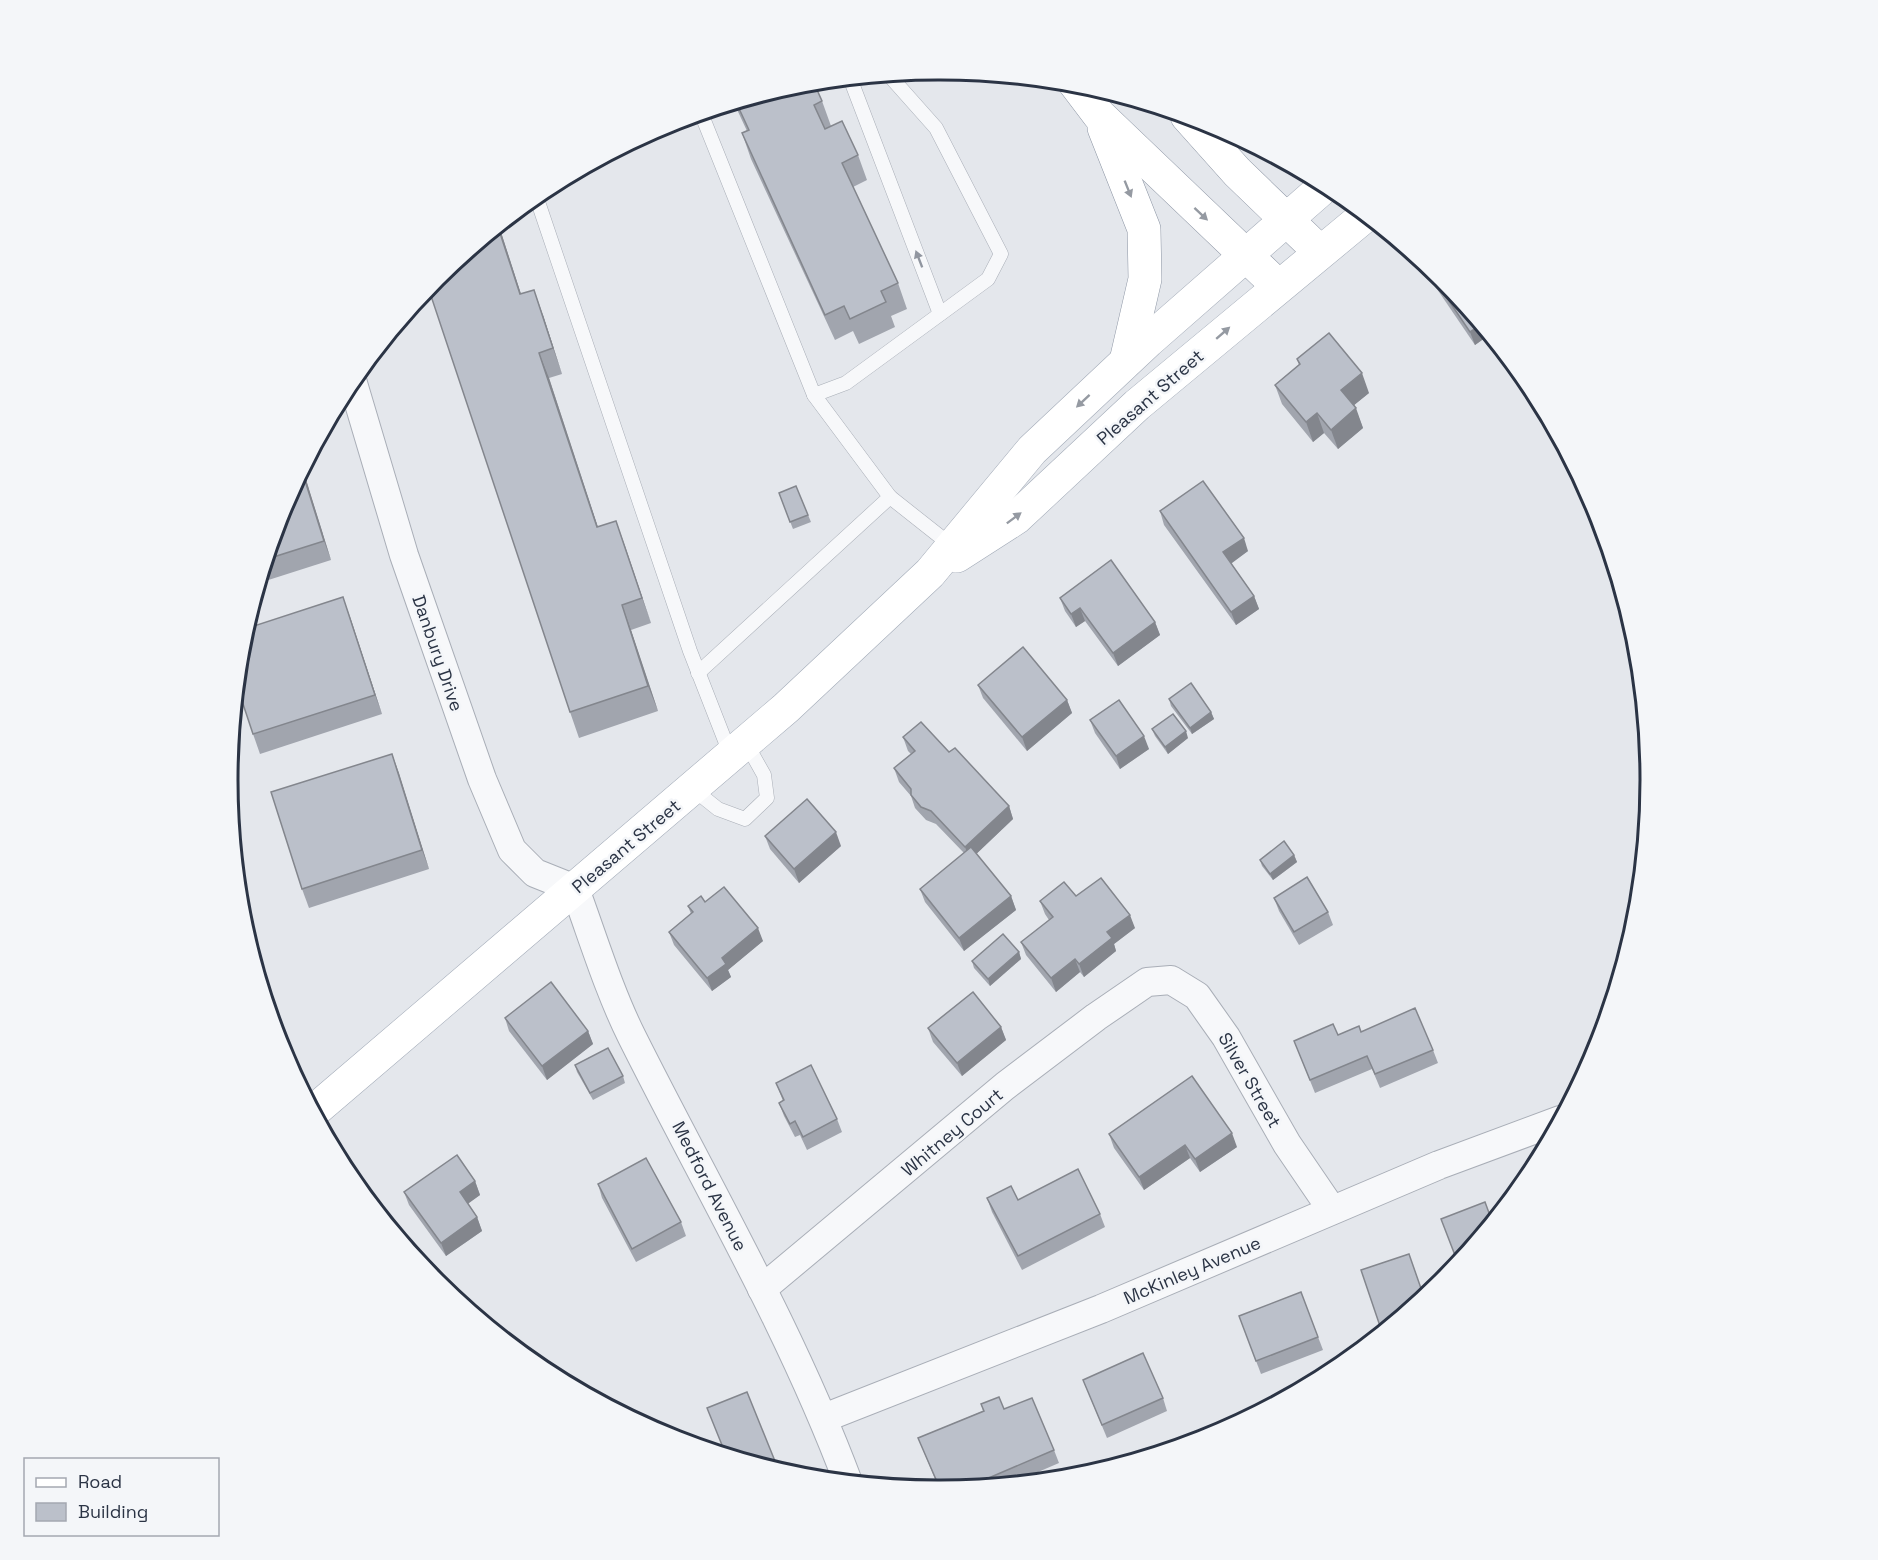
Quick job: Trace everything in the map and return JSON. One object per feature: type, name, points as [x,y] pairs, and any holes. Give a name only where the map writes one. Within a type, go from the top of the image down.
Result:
[{"type":"main road","points":[[1084,95],[1099,115],[1278,286]]},
{"type":"main road","points":[[1099,115],[1144,229],[1145,279],[1126,361]]},
{"type":"main road","points":[[1200,130],[1237,172],[1320,252]]},
{"type":"main road","name":"Pleasant Street","points":[[320,1106],[738,749],[930,573],[1032,450],[1126,361],[1318,192]]},
{"type":"main road","name":"Pleasant Street","points":[[930,573],[1016,518],[1137,405],[1359,220]]},
{"type":"street","name":"Danbury Drive","points":[[356,393],[404,555],[483,779],[512,850],[535,873],[575,889]]},
{"type":"street","name":"Medford Avenue","points":[[575,889],[631,1035],[762,1289],[824,1418],[845,1475]]},
{"type":"street","name":"Silver Street","points":[[1147,982],[1171,980],[1197,996],[1226,1037],[1287,1144],[1332,1210]]},
{"type":"street","name":"Whitney Court","points":[[762,1289],[1005,1086],[1096,1017],[1147,982]]},
{"type":"street","name":"McKinley Avenue","points":[[824,1418],[1101,1309],[1439,1165],[1549,1124]]},
{"type":"lane","points":[[814,395],[846,383],[988,279],[1001,255],[936,128],[894,81]]},
{"type":"lane","points":[[853,85],[940,314]]},
{"type":"lane","points":[[704,121],[814,395],[890,497],[952,547]]},
{"type":"lane","points":[[539,206],[698,673],[738,749],[764,776],[766,798],[745,819],[718,809],[693,789]]},
{"type":"lane","points":[[698,673],[890,497]]},
{"type":"building","points":[[817,90],[822,101],[814,105],[825,129],[842,121],[858,155],[842,163],[898,283],[881,291],[886,302],[850,319],[844,306],[825,315],[742,133],[749,130],[739,109]]},
{"type":"building","points":[[500,234],[520,294],[534,290],[553,348],[539,353],[597,527],[616,521],[642,598],[622,605],[648,686],[570,712],[432,298],[477,253]]},
{"type":"building","points":[[1448,299],[1475,329],[1470,332]]},
{"type":"building","points":[[1329,333],[1362,373],[1341,390],[1356,408],[1331,430],[1317,413],[1306,422],[1275,385],[1300,364],[1297,359]]},
{"type":"building","points":[[1203,481],[1244,538],[1223,552],[1254,596],[1231,612],[1160,511]]},
{"type":"building","points":[[306,482],[324,541],[276,556]]},
{"type":"building","points":[[796,486],[808,515],[790,522],[779,493]]},
{"type":"building","points":[[1111,560],[1155,622],[1113,653],[1080,608],[1071,614],[1060,598]]},
{"type":"building","points":[[343,597],[375,695],[253,734],[243,703],[256,625]]},
{"type":"building","points":[[1023,647],[1067,700],[1022,737],[978,685]]},
{"type":"building","points":[[1191,683],[1211,712],[1190,728],[1169,699]]},
{"type":"building","points":[[1119,700],[1144,736],[1116,756],[1090,720]]},
{"type":"building","points":[[1173,714],[1186,731],[1165,747],[1152,729]]},
{"type":"building","points":[[921,722],[949,752],[955,748],[1009,806],[965,847],[931,811],[921,807],[911,795],[911,789],[894,768],[915,751],[903,737]]},
{"type":"building","points":[[392,754],[422,850],[302,889],[271,792]]},
{"type":"building","points":[[807,799],[836,832],[794,869],[765,836]]},
{"type":"building","points":[[1284,841],[1294,855],[1270,874],[1260,860]]},
{"type":"building","points":[[971,847],[1011,896],[959,938],[920,889]]},
{"type":"building","points":[[1307,877],[1328,912],[1294,932],[1274,898]]},
{"type":"building","points":[[1101,878],[1130,915],[1107,932],[1112,938],[1079,964],[1075,959],[1051,978],[1021,942],[1053,917],[1040,901],[1064,882],[1076,896]]},
{"type":"building","points":[[724,887],[758,928],[722,958],[726,964],[707,978],[669,932],[693,912],[688,906],[701,896],[705,902]]},
{"type":"building","points":[[1003,934],[1019,952],[988,979],[972,961]]},
{"type":"building","points":[[551,982],[588,1031],[542,1066],[505,1018]]},
{"type":"building","points":[[973,992],[1001,1027],[957,1063],[928,1028]]},
{"type":"building","points":[[1415,1008],[1433,1050],[1375,1074],[1367,1056],[1310,1080],[1294,1041],[1333,1024],[1338,1035],[1359,1026],[1361,1032]]},
{"type":"building","points":[[608,1048],[623,1076],[590,1093],[575,1065]]},
{"type":"building","points":[[811,1065],[837,1119],[803,1137],[795,1121],[790,1124],[779,1103],[784,1100],[776,1083]]},
{"type":"building","points":[[1192,1076],[1232,1133],[1195,1159],[1185,1145],[1139,1177],[1109,1134]]},
{"type":"building","points":[[457,1155],[475,1181],[460,1192],[477,1217],[441,1243],[404,1192]]},
{"type":"building","points":[[646,1158],[681,1222],[632,1249],[598,1184]]},
{"type":"building","points":[[1078,1169],[1100,1214],[1018,1256],[987,1198],[1011,1186],[1018,1200]]},
{"type":"building","points":[[1485,1202],[1489,1213],[1454,1254],[1441,1219]]},
{"type":"building","points":[[1409,1254],[1421,1288],[1379,1324],[1361,1270]]},
{"type":"building","points":[[1301,1292],[1318,1337],[1256,1361],[1239,1316]]},
{"type":"building","points":[[1143,1353],[1163,1398],[1102,1425],[1083,1380]]},
{"type":"building","points":[[747,1392],[775,1461],[722,1446],[707,1408]]},
{"type":"building","points":[[999,1397],[1004,1409],[1032,1398],[1054,1450],[987,1479],[936,1480],[918,1438],[984,1411],[981,1404]]}]
